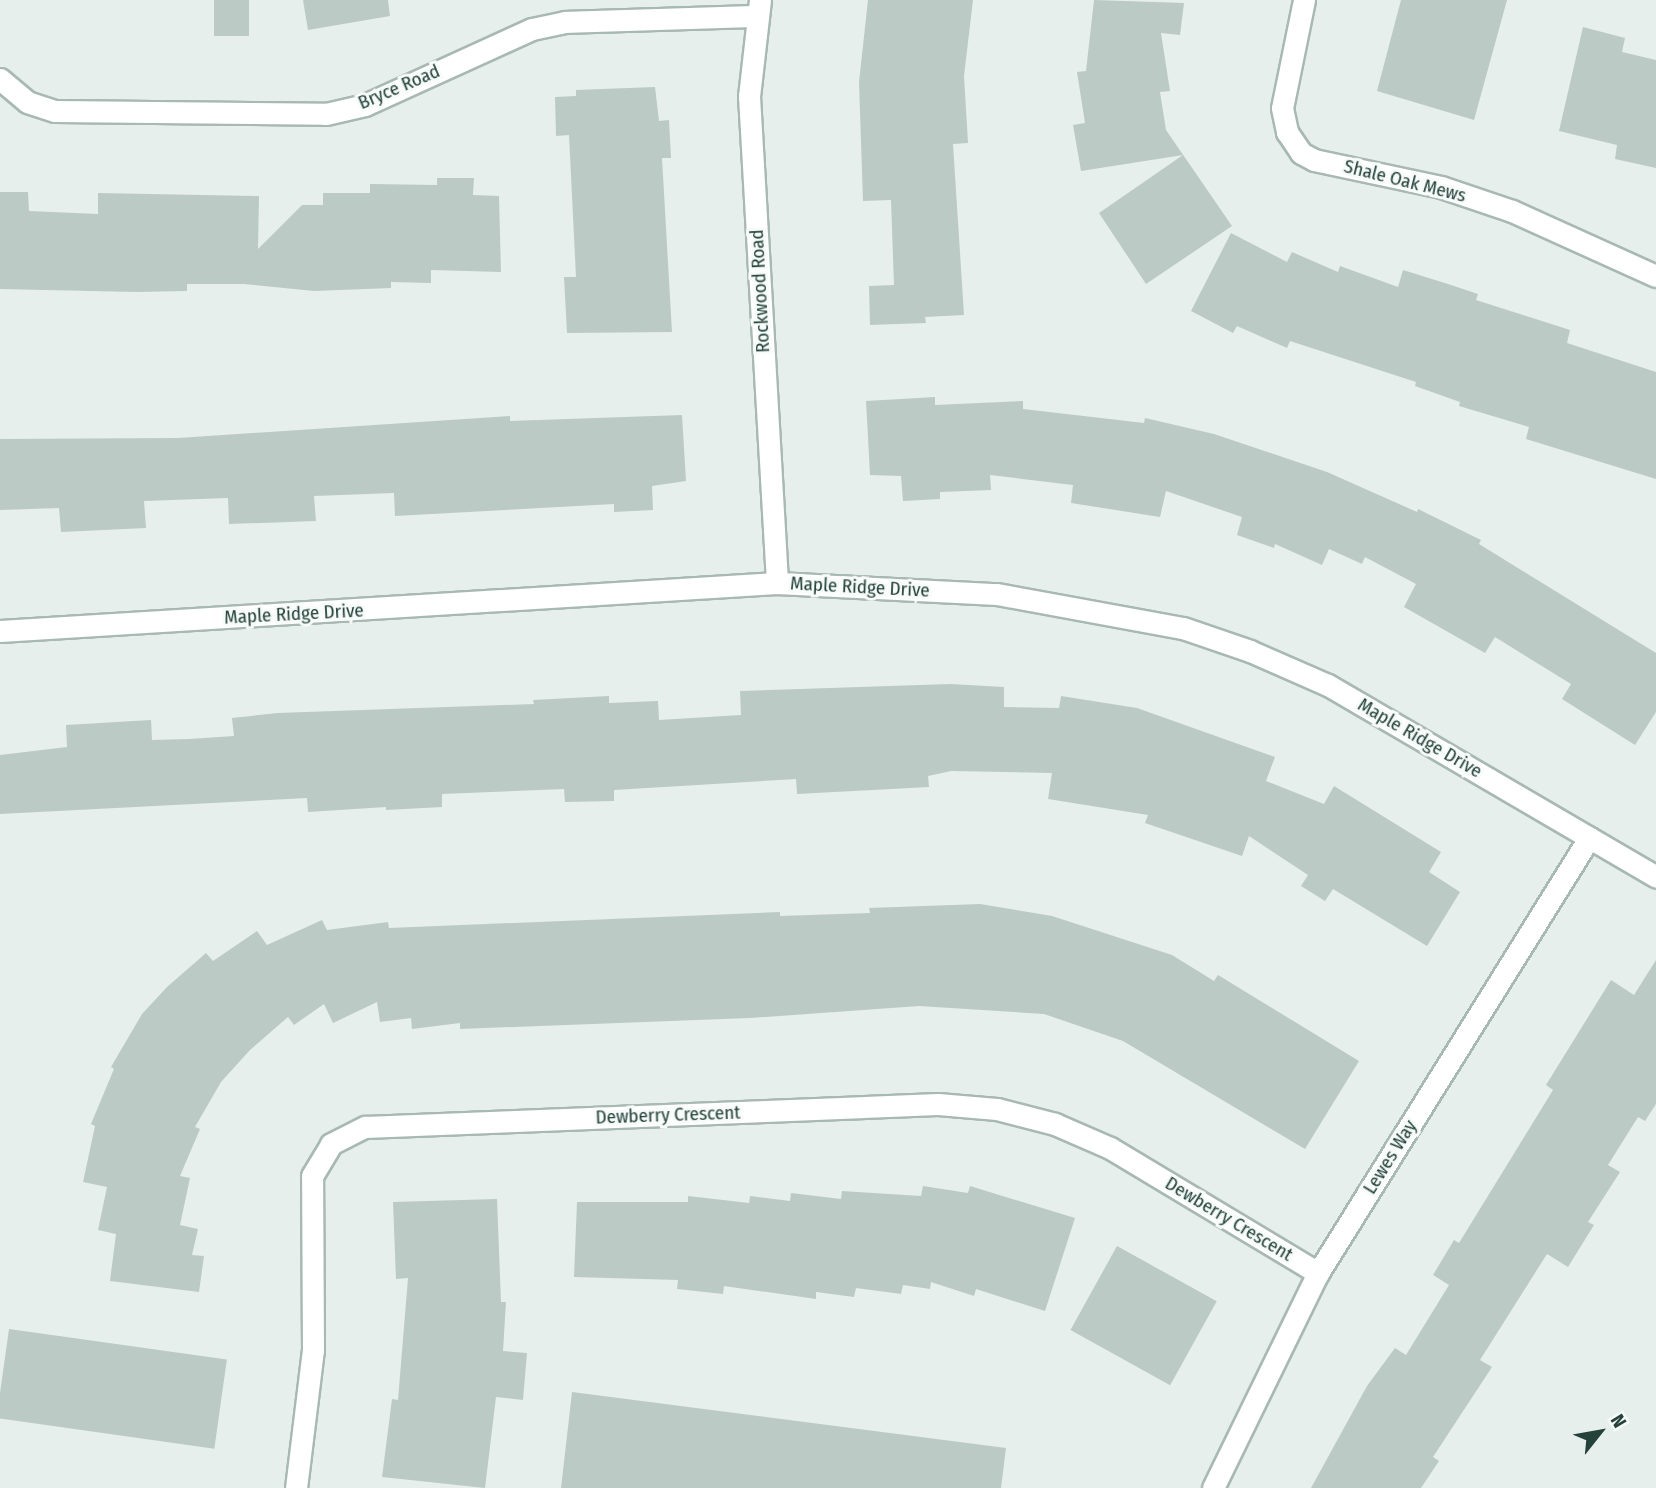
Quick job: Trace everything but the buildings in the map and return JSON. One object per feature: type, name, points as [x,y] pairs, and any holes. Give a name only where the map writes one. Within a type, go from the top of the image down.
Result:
[{"type":"street","name":"Shale Oak Mews","points":[[1304,0],[1282,108],[1287,132],[1301,153],[1314,160],[1441,187],[1512,211],[1656,276]]},
{"type":"street","name":"Bryce Road","points":[[0,79],[27,102],[55,111],[326,114],[365,105],[532,29],[565,22],[759,8]]},
{"type":"street","name":"Rockwood Road","points":[[759,8],[749,96],[777,583]]},
{"type":"street","name":"Maple Ridge Drive","points":[[0,631],[777,583],[997,594],[1183,628],[1328,685],[1656,877]]},
{"type":"street","name":"Lewes Way","points":[[1213,1488],[1318,1273],[1589,838]]},
{"type":"street","name":"Dewberry Crescent","points":[[296,1488],[313,1350],[312,1176],[331,1144],[365,1127],[938,1104],[997,1109],[1055,1124],[1110,1148],[1318,1273]]}]
